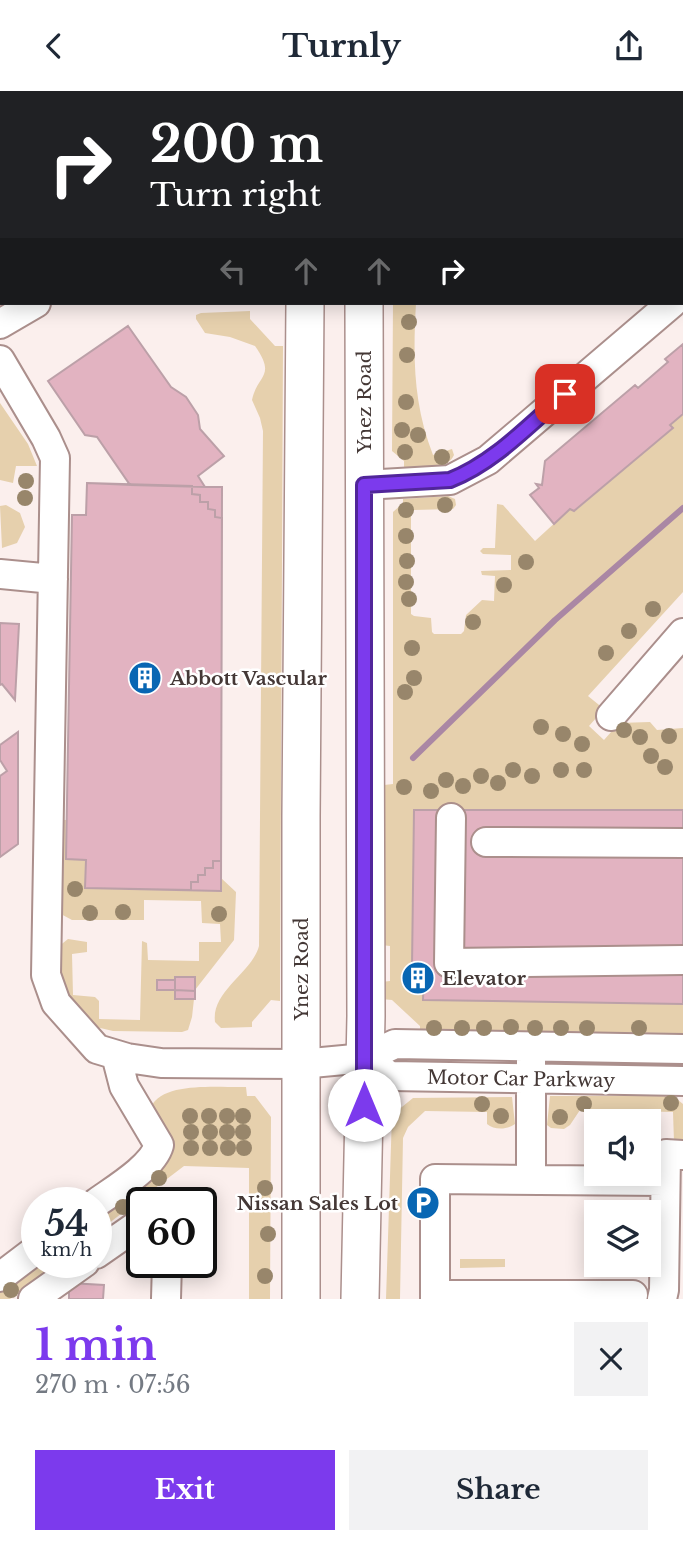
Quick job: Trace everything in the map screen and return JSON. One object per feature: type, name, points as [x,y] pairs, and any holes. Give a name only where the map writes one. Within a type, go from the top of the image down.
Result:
[{"type":"main road","name":"Ynez Road","points":[[301,1299],[305,305]]},
{"type":"main road","name":"Ynez Road","points":[[360,1299],[365,1058],[363,305]]},
{"type":"street","points":[[0,324],[33,305]]},
{"type":"street","points":[[364,485],[450,480],[461,476],[488,460],[670,305]]},
{"type":"street","name":"Motor Car Parkway","points":[[0,360],[47,437],[55,458],[46,975],[56,1003],[97,1049],[161,1063],[301,1064],[365,1058],[395,1044],[677,1046]]},
{"type":"street","points":[[0,574],[53,579]]},
{"type":"street","points":[[611,716],[683,633]]},
{"type":"street","points":[[451,818],[449,963],[683,960]]},
{"type":"street","points":[[486,842],[683,843]]},
{"type":"street","points":[[531,1047],[531,1180]]},
{"type":"street","points":[[112,1191],[145,1166],[157,1154],[159,1145],[124,1086],[116,1055]]},
{"type":"street","name":"Motor Car Parkway","points":[[365,1058],[390,1076],[683,1081]]},
{"type":"street","points":[[662,1299],[666,1154],[683,1155]]},
{"type":"street","points":[[633,1295],[435,1297],[435,1179],[665,1181]]},
{"type":"street","points":[[0,1277],[21,1261]]},
{"type":"street","points":[[33,1299],[63,1278]]},
{"type":"street","points":[[166,1299],[167,1278]]},
{"type":"shaded area","points":[[393,305],[416,305],[415,362],[421,417],[433,455],[452,449],[454,455],[439,466],[404,468],[404,461],[392,451]]},
{"type":"shaded area","points":[[250,311],[250,319],[275,346],[283,346],[280,1001],[271,1000],[252,1022],[252,1027],[221,1028],[215,1022],[219,1001],[249,965],[259,946],[263,431],[252,400],[264,375],[265,364],[255,346],[230,337],[205,333],[196,315]]},
{"type":"shaded area","points":[[0,403],[28,444],[37,466],[16,466],[13,483],[0,480]]},
{"type":"shaded area","points":[[683,414],[683,592],[588,696],[604,709],[589,726],[604,740],[619,723],[650,722],[657,730],[683,728],[683,810],[414,810],[412,966],[424,989],[683,1004],[683,1033],[420,1032],[420,1026],[392,1000],[381,999],[381,982],[390,981],[390,946],[381,945],[384,785],[393,784],[393,512],[403,503],[403,499],[448,496],[455,499],[456,505],[453,509],[411,512],[411,614],[431,618],[434,634],[461,634],[464,631],[466,615],[482,600],[494,601],[495,576],[482,575],[481,571],[511,570],[511,555],[483,554],[480,551],[483,548],[495,548],[497,504],[503,505],[535,541],[570,509],[575,511],[673,428],[670,425]]},
{"type":"shaded area","points":[[6,505],[20,513],[25,527],[17,543],[2,548],[0,506]]},
{"type":"shaded area","points":[[61,820],[67,820],[66,859],[86,860],[86,888],[220,891],[221,878],[236,892],[234,940],[195,990],[188,1030],[113,1031],[96,1027],[67,998],[60,974],[58,947],[68,939],[87,942],[87,952],[72,954],[73,995],[95,997],[99,1001],[99,1019],[140,1020],[142,941],[147,943],[148,960],[199,961],[199,942],[221,942],[220,924],[202,923],[201,901],[144,900],[144,920],[72,920],[59,913]]},
{"type":"shaded area","points":[[208,1087],[246,1087],[247,1096],[255,1096],[271,1117],[270,1299],[249,1299],[249,1168],[184,1166],[156,1187],[137,1187],[159,1170],[151,1107],[167,1093]]},
{"type":"shaded area","points":[[550,1096],[673,1096],[683,1104],[683,1145],[674,1142],[673,1112],[661,1112],[661,1109],[584,1109],[580,1110],[564,1129],[547,1125]]},
{"type":"shaded area","points":[[512,1097],[515,1124],[508,1127],[497,1128],[487,1124],[487,1112],[425,1111],[408,1127],[403,1138],[400,1299],[386,1299],[392,1115],[413,1098]]},
{"type":"shaded area","points":[[126,1195],[126,1210],[112,1221],[112,1206]]},
{"type":"shaded area","points":[[460,1259],[505,1259],[505,1267],[460,1268]]},
{"type":"shaded area","points":[[21,1277],[37,1278],[10,1299],[0,1299],[0,1293]]},
{"type":"building","name":"Abbott Vascular","points":[[128,326],[171,387],[186,397],[198,415],[200,429],[224,456],[198,476],[205,487],[222,487],[221,891],[85,888],[86,860],[66,859],[72,515],[86,515],[87,483],[130,485],[97,437],[85,435],[48,381]]},
{"type":"building","points":[[128,326],[171,387],[186,397],[198,415],[200,429],[224,456],[198,476],[205,487],[130,485],[97,437],[85,435],[48,381]]},
{"type":"building","points":[[683,344],[683,414],[670,425],[673,428],[574,511],[570,509],[554,524],[530,495],[539,488],[536,484],[542,485],[545,461],[635,385],[638,388],[668,362],[665,359]]},
{"type":"building","name":"Abbott Vascular","points":[[87,483],[192,486],[192,494],[200,495],[200,502],[208,502],[208,509],[215,510],[215,517],[222,518],[221,861],[213,861],[213,868],[205,868],[205,875],[198,875],[198,882],[191,882],[191,890],[85,888],[86,860],[66,859],[72,515],[86,515]]},
{"type":"building","points":[[0,623],[19,624],[15,700],[2,684],[0,685]]},
{"type":"building","points":[[18,732],[18,844],[0,857],[0,776],[7,771],[0,760],[0,745]]},
{"type":"building","points":[[414,810],[683,810],[683,1004],[423,1000],[424,967],[412,966]]},
{"type":"building","name":"Elevator","points":[[412,966],[424,967],[424,989],[412,989]]},
{"type":"building","points":[[175,977],[195,977],[195,991],[175,990]]},
{"type":"building","points":[[157,980],[175,980],[175,990],[157,990]]},
{"type":"building","points":[[175,990],[195,991],[195,999],[175,999]]},
{"type":"building","points":[[69,1283],[104,1285],[103,1299],[69,1299]]},
{"type":"waterway","points":[[413,758],[555,620],[683,508]]},
{"type":"place","name":"Abbott Vascular","points":[[145,678]]},
{"type":"place","name":"Elevator","points":[[418,978]]},
{"type":"place","name":"Nissan Sales Lot","points":[[423,1203]]},
{"type":"route","points":[[364,1105],[364,485],[450,480],[461,476],[488,460],[565,394]]}]
